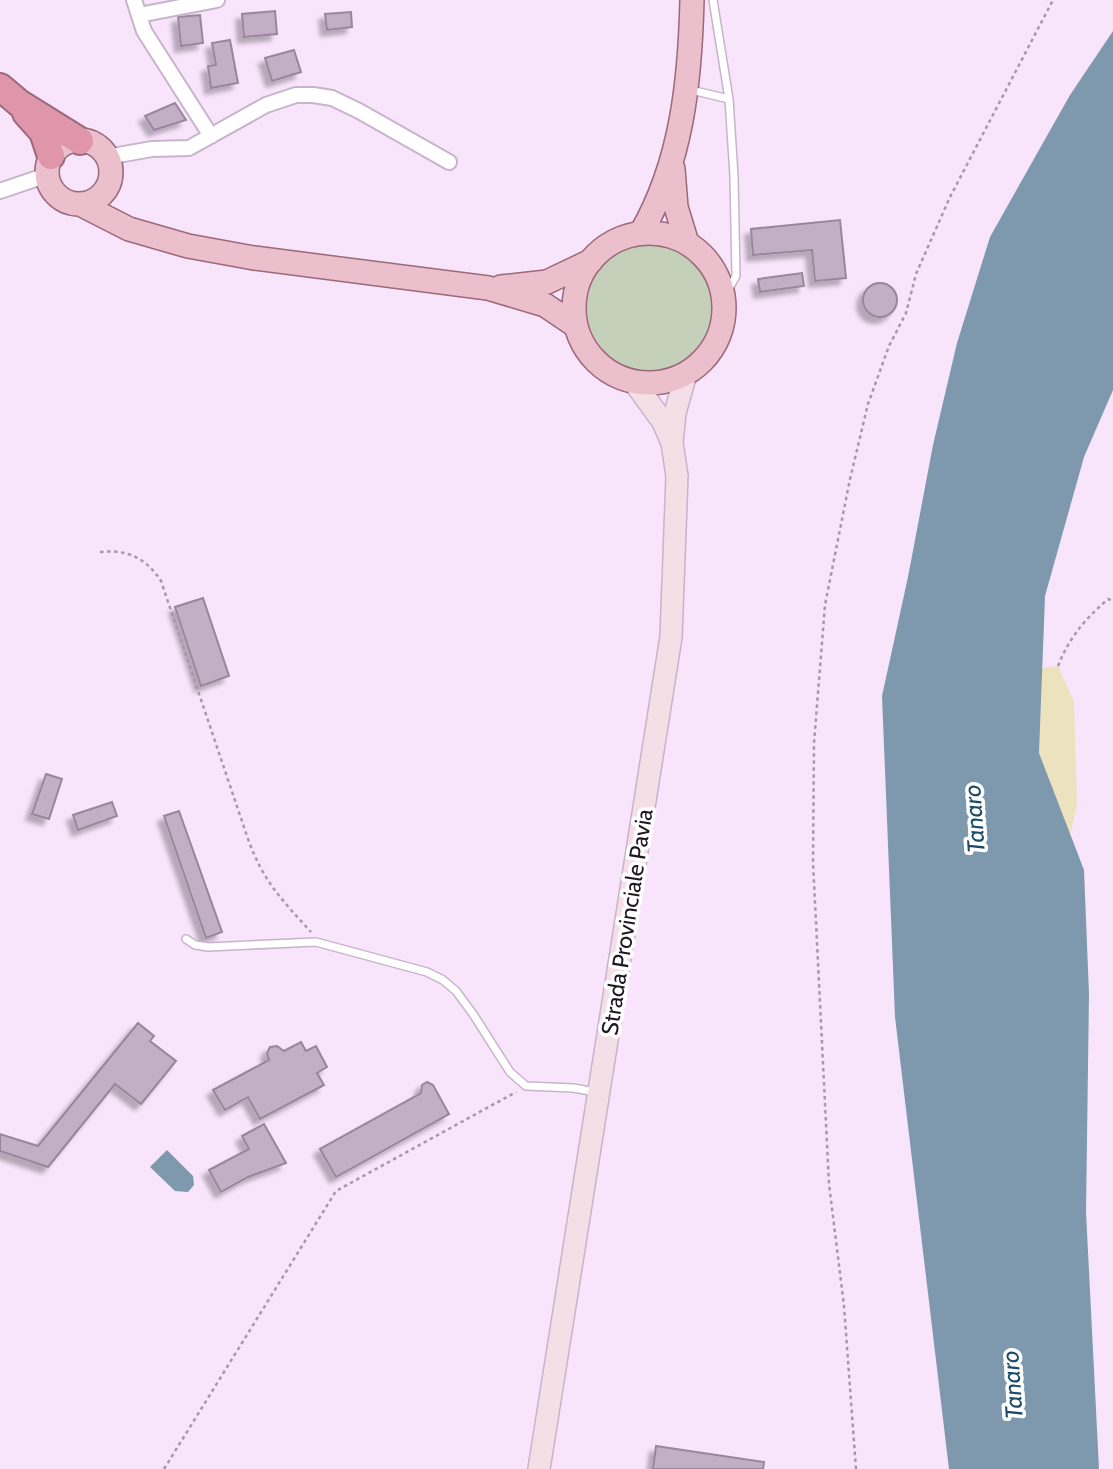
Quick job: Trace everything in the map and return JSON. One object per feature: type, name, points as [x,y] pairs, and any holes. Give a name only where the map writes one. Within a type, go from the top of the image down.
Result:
[{"type":"highway","points":[[9,95],[80,141]]},
{"type":"highway","points":[[9,95],[43,132],[49,166]]},
{"type":"main road","points":[[641,233],[657,205],[673,162],[691,57],[692,0]]},
{"type":"main road","points":[[80,205],[91,203],[100,197],[111,178],[107,157],[96,145],[80,141],[64,145],[49,166],[50,185],[62,199],[129,229],[188,246],[254,258],[488,288],[545,305],[576,326]]},
{"type":"main road","points":[[673,162],[676,207],[687,243]]},
{"type":"main road","points":[[107,188],[108,196],[120,211],[156,236]]},
{"type":"main road","points":[[488,288],[547,282],[591,261],[613,243],[641,233],[665,234],[687,243],[705,257],[718,276],[724,297],[724,320],[717,341],[704,360],[687,374],[670,381],[652,383],[634,382],[614,374],[597,362],[584,345],[576,326],[574,303],[579,281],[591,261]]},
{"type":"main road","name":"Strada Provinciale Pavia","points":[[540,1469],[671,637],[677,476],[672,443],[675,414],[687,374]]},
{"type":"main road","points":[[634,382],[663,422],[672,443]]},
{"type":"street","points":[[134,0],[144,31],[211,136]]},
{"type":"street","points":[[139,15],[217,0]]},
{"type":"street","points":[[107,157],[152,149],[189,148],[266,105],[296,95],[313,94],[332,98],[359,111],[449,162]]},
{"type":"street","points":[[0,191],[49,166]]},
{"type":"lane","points":[[713,0],[729,99],[734,176],[736,276],[724,297]]},
{"type":"lane","points":[[687,89],[729,99]]},
{"type":"lane","points":[[315,937],[334,945],[411,966],[443,979],[473,1014],[510,1072],[526,1086],[573,1088],[600,1093]]},
{"type":"lane","points":[[186,939],[195,945],[208,947],[309,942],[334,945]]},
{"type":"path","points":[[856,1469],[844,1306],[829,1184],[813,862],[814,743],[825,605],[865,416],[889,346],[906,313],[916,274],[950,197],[1053,0]]},
{"type":"path","points":[[100,552],[124,552],[136,556],[148,565],[161,581],[260,871],[315,937]]},
{"type":"path","points":[[1058,666],[1066,645],[1087,617],[1108,599],[1113,601]]},
{"type":"path","points":[[164,1469],[336,1191],[508,1096]]},
{"type":"green space","points":[[651,244],[676,249],[696,263],[710,283],[715,308],[710,333],[696,353],[676,367],[651,372],[626,367],[606,353],[592,333],[587,308],[592,283],[606,263],[626,249]]},
{"type":"sand","points":[[1058,666],[1074,702],[1077,805],[1070,835],[1039,753],[1042,668]]},
{"type":"water","name":"Tanaro","points":[[1113,31],[1113,390],[1084,457],[1045,596],[1039,753],[1084,870],[1089,994],[1086,1212],[1099,1469],[949,1469],[895,1017],[882,696],[933,445],[957,343],[990,237],[1070,95]]},
{"type":"water","points":[[167,1150],[193,1176],[194,1185],[188,1192],[175,1191],[150,1167]]},
{"type":"building","points":[[275,11],[277,34],[244,37],[242,14]]},
{"type":"building","points":[[351,12],[352,27],[327,30],[325,14]]},
{"type":"building","points":[[200,15],[203,43],[181,46],[178,17]]},
{"type":"building","points":[[230,40],[238,83],[211,88],[208,66],[216,65],[212,43]]},
{"type":"building","points":[[294,50],[301,72],[272,81],[265,58]]},
{"type":"building","points":[[175,103],[186,120],[154,130],[145,116]]},
{"type":"building","points":[[840,220],[846,278],[815,281],[812,250],[753,255],[751,229]]},
{"type":"building","points":[[802,273],[804,286],[760,292],[758,279]]},
{"type":"building","points":[[880,283],[892,288],[897,300],[892,312],[880,317],[868,312],[863,300],[868,288]]},
{"type":"building","points":[[203,598],[229,676],[201,686],[175,607]]},
{"type":"building","points":[[46,774],[62,779],[49,819],[32,814]]},
{"type":"building","points":[[112,802],[117,816],[78,830],[73,815]]},
{"type":"building","points":[[179,811],[222,932],[206,938],[164,816]]},
{"type":"building","points":[[138,1023],[154,1036],[150,1041],[176,1061],[141,1104],[115,1084],[48,1167],[0,1151],[0,1134],[38,1146]]},
{"type":"building","points":[[301,1042],[306,1051],[316,1046],[327,1067],[317,1073],[324,1085],[260,1119],[248,1097],[225,1110],[213,1090],[269,1060],[267,1053],[270,1047],[277,1046],[284,1051]]},
{"type":"building","points":[[427,1082],[433,1085],[449,1114],[336,1177],[320,1149],[421,1093],[422,1085]]},
{"type":"building","points":[[264,1124],[286,1163],[248,1177],[221,1192],[209,1170],[249,1149],[242,1136]]},
{"type":"building","points":[[656,1446],[764,1462],[763,1469],[653,1469]]}]
